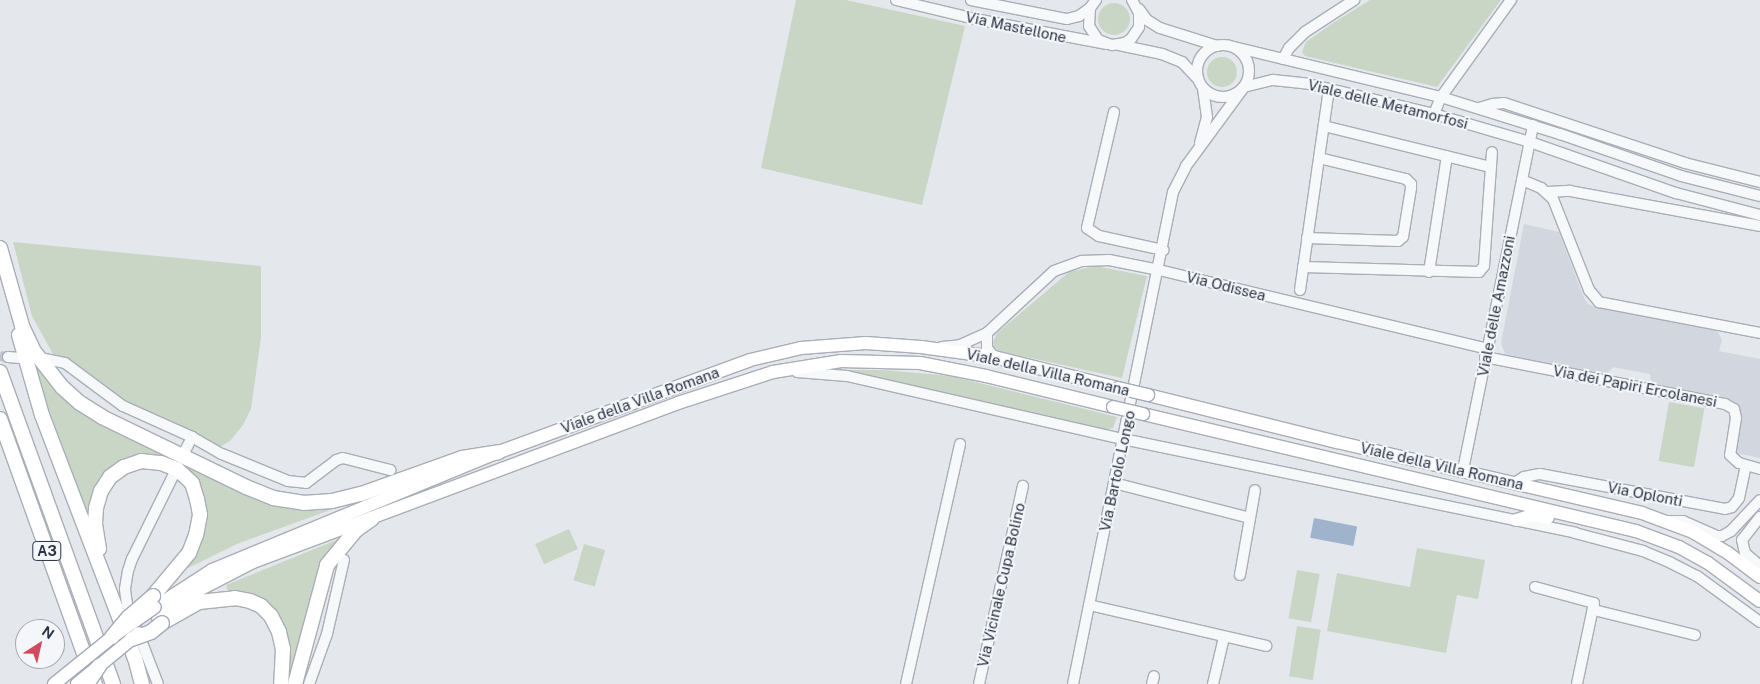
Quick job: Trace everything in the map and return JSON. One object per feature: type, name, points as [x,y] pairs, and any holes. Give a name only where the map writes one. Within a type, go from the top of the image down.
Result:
[{"type":"highway","points":[[0,248],[21,342],[40,406],[102,574],[146,684]]},
{"type":"highway","points":[[5,268],[22,326],[33,350],[47,370],[80,403],[102,417],[246,487],[273,498],[302,503],[332,501],[361,494],[462,458],[500,452]]},
{"type":"highway","name":"A3","points":[[0,372],[113,684]]},
{"type":"highway","name":"A3","points":[[0,419],[42,538]]},
{"type":"highway","name":"A3","points":[[0,445],[42,538],[94,666]]},
{"type":"highway","points":[[102,574],[95,516],[101,491],[110,477],[124,467],[141,461],[161,463],[177,470],[192,483],[198,499],[200,515],[196,536],[189,553],[157,611],[151,632],[132,640]]},
{"type":"highway","points":[[295,684],[327,565],[356,530],[372,519]]},
{"type":"highway","points":[[112,637],[129,617],[199,602],[235,598],[250,601],[261,606],[271,616],[279,632],[283,649],[281,684]]},
{"type":"highway","points":[[135,658],[142,684]]},
{"type":"highway","points":[[87,684],[94,666]]},
{"type":"highway","points":[[93,684],[94,666]]},
{"type":"main road","name":"Viale della Villa Romana","points":[[157,611],[212,570],[500,452],[750,360],[792,350],[866,343],[933,348],[994,357],[1328,440],[1642,512],[1665,520],[1719,547],[1760,577]]},
{"type":"main road","name":"Viale della Villa Romana","points":[[157,611],[253,562],[372,519],[669,406],[773,372],[840,361],[920,362],[1584,518],[1649,535],[1679,547],[1708,563],[1760,601]]},
{"type":"main road","points":[[1516,520],[1533,515],[1566,522],[1584,518]]},
{"type":"main road","points":[[54,684],[112,637]]},
{"type":"main road","points":[[77,684],[94,666],[132,640]]},
{"type":"street","name":"Via Mastellone","points":[[896,0],[1004,25],[1118,45]]},
{"type":"street","name":"Via Mastellone","points":[[971,0],[1067,19],[1079,16],[1093,4]]},
{"type":"street","points":[[1283,59],[1289,48],[1305,32],[1354,0]]},
{"type":"street","points":[[1434,114],[1442,97],[1511,0]]},
{"type":"street","points":[[1118,45],[1131,39],[1139,27],[1140,13],[1134,2]]},
{"type":"street","points":[[1118,45],[1162,54],[1182,62],[1192,70],[1200,83],[1213,95],[1227,97],[1238,93],[1249,78],[1248,62],[1241,52],[1234,47],[1217,46],[1160,28],[1147,20],[1134,2]]},
{"type":"street","points":[[1093,4],[1088,17],[1092,34],[1106,44]]},
{"type":"street","points":[[1200,83],[1197,66],[1201,57],[1209,49],[1217,46]]},
{"type":"street","name":"Viale delle Metamorfosi","points":[[1234,47],[1442,97],[1533,125],[1681,176],[1760,196]]},
{"type":"street","name":"Viale delle Metamorfosi","points":[[1244,87],[1262,82],[1282,80],[1329,88],[1434,114],[1530,142],[1676,192],[1760,215]]},
{"type":"street","name":"Via Bartolo Longo","points":[[1199,147],[1207,117],[1200,83]]},
{"type":"street","name":"Via Bartolo Longo","points":[[1074,684],[1159,270],[1173,192],[1178,179],[1199,147],[1227,113],[1244,87]]},
{"type":"street","points":[[1300,290],[1329,88]]},
{"type":"street","name":"Viale delle Metamorfosi","points":[[1479,108],[1504,103],[1685,162],[1760,182]]},
{"type":"street","points":[[1114,112],[1087,228],[1098,236],[1163,250]]},
{"type":"street","points":[[1530,142],[1533,125]]},
{"type":"street","points":[[1324,126],[1491,167]]},
{"type":"street","name":"Viale delle Amazzoni","points":[[1463,470],[1530,142]]},
{"type":"street","points":[[1303,268],[1475,274],[1482,270],[1492,152]]},
{"type":"street","points":[[1429,272],[1447,156]]},
{"type":"street","points":[[1307,238],[1398,241],[1403,237],[1411,188],[1411,184],[1406,178],[1319,158]]},
{"type":"street","points":[[1522,180],[1548,192],[1570,191],[1760,226]]},
{"type":"street","points":[[1548,192],[1558,207],[1589,290],[1595,299],[1603,304],[1760,333]]},
{"type":"street","name":"Via Odissea","points":[[933,348],[960,345],[987,333],[1054,271],[1066,265],[1082,261],[1109,260],[1159,270],[1486,353]]},
{"type":"street","points":[[987,333],[987,348],[994,357]]},
{"type":"street","name":"Via dei Papiri Ercolanesi","points":[[1486,353],[1725,404],[1734,409],[1736,418],[1730,455],[1734,460],[1746,466]]},
{"type":"street","points":[[8,357],[20,358]]},
{"type":"street","points":[[45,360],[65,363],[123,406],[192,437],[222,454],[298,484],[306,483],[336,460],[343,458],[390,470]]},
{"type":"street","name":"Viale della Villa Romana","points":[[773,372],[828,373],[847,376],[1123,439],[1516,520],[1626,547],[1670,563],[1697,576],[1760,622]]},
{"type":"street","points":[[185,450],[192,437]]},
{"type":"street","points":[[900,684],[957,448],[906,684]]},
{"type":"street","points":[[1746,466],[1760,469]]},
{"type":"street","name":"Via Oplonti","points":[[1516,482],[1534,474],[1542,474],[1725,508],[1734,505],[1739,498],[1746,466]]},
{"type":"street","points":[[158,684],[127,604],[125,590],[132,559],[174,474]]},
{"type":"street","points":[[1114,483],[1250,518]]},
{"type":"street","name":"Via Vicinale Cupa Bolino","points":[[979,684],[1023,486]]},
{"type":"street","points":[[1240,575],[1255,490]]},
{"type":"street","points":[[1665,520],[1683,521],[1716,536],[1722,536],[1731,531],[1759,504]]},
{"type":"street","points":[[1760,516],[1742,540],[1746,553],[1760,566]]},
{"type":"street","points":[[309,684],[327,634],[344,560]]},
{"type":"street","points":[[1535,587],[1594,603],[1577,684]]},
{"type":"street","points":[[1089,605],[1266,646]]},
{"type":"street","points":[[1594,610],[1695,635]]},
{"type":"street","points":[[1213,684],[1224,637]]},
{"type":"shaded area","points":[[1524,224],[1559,232],[1588,304],[1594,307],[1717,330],[1722,340],[1719,351],[1760,359],[1760,458],[1736,453],[1741,411],[1737,403],[1731,400],[1655,384],[1651,380],[1650,374],[1613,367],[1608,373],[1601,374],[1505,354],[1501,343]]},
{"type":"green space","points":[[796,0],[846,0],[965,26],[922,205],[761,168]]},
{"type":"green space","points":[[1370,0],[1501,0],[1437,87],[1305,56],[1302,52],[1306,42]]},
{"type":"green space","points":[[1114,3],[1120,4],[1125,8],[1129,13],[1129,25],[1125,30],[1120,34],[1114,35],[1108,34],[1103,30],[1099,25],[1098,19],[1099,13],[1103,8],[1108,4]]},
{"type":"green space","points":[[1222,57],[1228,58],[1236,66],[1236,78],[1228,86],[1222,87],[1216,86],[1208,78],[1207,72],[1208,66],[1216,58]]},
{"type":"green space","points":[[13,242],[261,266],[261,337],[251,409],[243,425],[230,441],[218,448],[120,402],[54,356],[32,316]]},
{"type":"green space","points":[[1095,266],[1147,276],[1122,378],[999,351],[994,347],[993,342],[997,333],[1069,272]]},
{"type":"green space","points":[[36,363],[58,388],[248,492],[333,505],[333,509],[237,544],[180,572],[199,537],[192,477],[129,459],[90,519],[33,367]]},
{"type":"green space","points":[[845,370],[883,370],[951,376],[1117,417],[1113,428],[1104,430]]},
{"type":"green space","points":[[1669,402],[1704,408],[1694,467],[1659,461]]},
{"type":"green space","points":[[569,529],[578,549],[544,564],[535,544]]},
{"type":"green space","points":[[339,539],[340,541],[325,560],[314,587],[289,684],[284,684],[265,601],[241,591],[228,591],[226,585]]},
{"type":"green space","points":[[584,544],[605,550],[595,587],[574,581]]},
{"type":"green space","points":[[1417,548],[1485,560],[1478,599],[1457,595],[1446,653],[1327,631],[1337,573],[1410,587]]},
{"type":"green space","points":[[1297,570],[1320,574],[1311,622],[1288,618]]},
{"type":"green space","points":[[1297,626],[1321,630],[1313,680],[1289,676]]},
{"type":"water","points":[[1314,518],[1357,526],[1353,546],[1310,538]]},
{"type":"tunnel","points":[[0,356],[8,357]]}]
